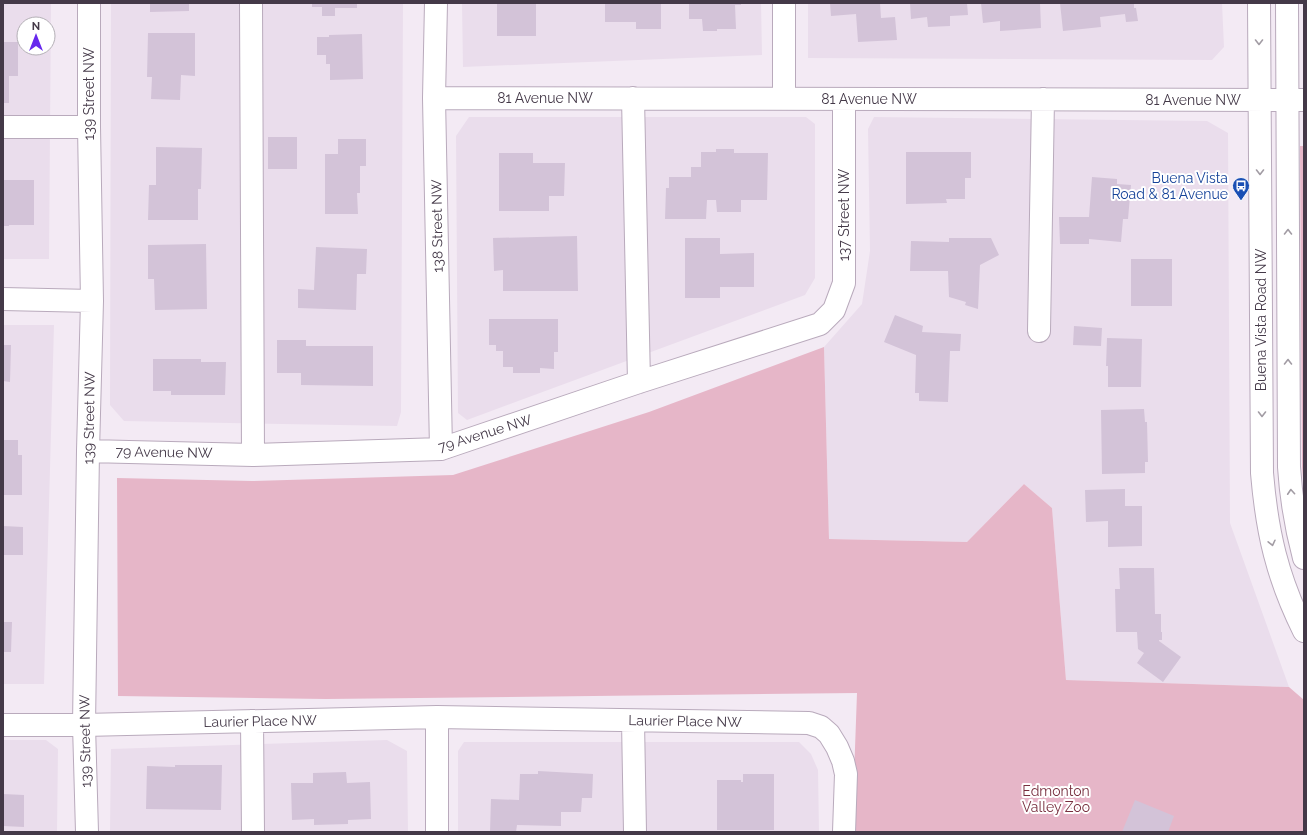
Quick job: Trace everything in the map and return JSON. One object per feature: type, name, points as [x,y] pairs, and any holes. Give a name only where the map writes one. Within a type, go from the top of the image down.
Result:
[{"type":"street","name":"139 Street NW","points":[[87,832],[84,725],[92,301],[89,127],[89,3]]},
{"type":"street","points":[[251,3],[253,455]]},
{"type":"street","name":"138 Street NW","points":[[436,3],[434,98],[441,450]]},
{"type":"street","points":[[784,3],[784,99]]},
{"type":"street","name":"Buena Vista Road NW","points":[[1259,3],[1262,473],[1265,508],[1271,542],[1293,609],[1304,631]]},
{"type":"street","name":"Buena Vista Road NW","points":[[1287,3],[1296,100],[1289,467],[1292,505],[1304,558]]},
{"type":"street","name":"81 Avenue NW","points":[[434,98],[1296,100]]},
{"type":"street","points":[[633,98],[639,382]]},
{"type":"street","name":"137 Street NW","points":[[820,324],[834,310],[844,283],[844,99]]},
{"type":"street","points":[[1039,331],[1043,99]]},
{"type":"street","points":[[3,127],[89,127]]},
{"type":"street","points":[[3,300],[92,301]]},
{"type":"street","name":"79 Avenue NW","points":[[88,451],[253,455],[441,450],[639,382],[820,324]]},
{"type":"street","points":[[437,718],[437,832]]},
{"type":"street","name":"Laurier Place NW","points":[[3,725],[84,725],[437,718],[809,723],[821,727],[829,734],[837,747],[846,774],[844,832]]},
{"type":"street","points":[[252,721],[253,832]]},
{"type":"street","points":[[633,721],[635,832]]},
{"type":"shaded area","points":[[3,3],[51,3],[51,16],[16,16],[16,56],[51,56],[49,259],[3,259]]},
{"type":"shaded area","points":[[111,3],[403,3],[401,412],[397,426],[124,421],[110,405]]},
{"type":"shaded area","points":[[462,3],[761,3],[762,55],[463,67]]},
{"type":"shaded area","points":[[808,3],[1222,3],[1224,47],[1212,60],[808,58]]},
{"type":"shaded area","points":[[469,117],[806,117],[815,124],[815,278],[805,295],[467,420],[458,413],[456,136]]},
{"type":"shaded area","points":[[874,117],[1207,121],[1228,133],[1230,523],[1289,687],[1066,680],[1052,508],[1024,484],[967,542],[829,539],[824,347],[862,304],[870,251],[868,129]]},
{"type":"shaded area","points":[[3,325],[54,325],[44,684],[3,684]]},
{"type":"shaded area","points":[[3,740],[46,740],[58,749],[57,832],[3,832]]},
{"type":"shaded area","points":[[387,740],[407,751],[408,832],[110,832],[111,749]]},
{"type":"shaded area","points":[[464,742],[799,742],[811,754],[818,770],[819,832],[458,832],[458,751]]},
{"type":"green space","points":[[1300,146],[1304,146],[1304,493],[1302,467]]},
{"type":"green space","name":"Edmonton Valley Zoo","points":[[824,347],[829,539],[967,542],[1024,484],[1052,508],[1066,680],[1289,687],[1304,700],[1304,832],[852,832],[857,693],[326,699],[118,696],[117,478],[252,481],[453,475],[649,412]]},
{"type":"building","points":[[150,3],[189,3],[189,11],[150,12]]},
{"type":"building","points":[[312,3],[357,3],[357,8],[335,8],[335,16],[322,16],[322,7],[312,7]]},
{"type":"building","points":[[497,3],[536,3],[536,36],[497,36]]},
{"type":"building","points":[[605,3],[661,3],[661,29],[636,29],[636,22],[605,22]]},
{"type":"building","points":[[689,3],[741,3],[741,5],[735,5],[736,29],[703,31],[702,19],[689,19]]},
{"type":"building","points":[[830,3],[880,3],[881,18],[895,17],[897,40],[858,42],[856,14],[831,16]]},
{"type":"building","points":[[910,3],[967,3],[968,15],[950,16],[950,26],[928,27],[927,17],[911,19]]},
{"type":"building","points":[[981,3],[1040,3],[1041,28],[1000,31],[1000,21],[983,23]]},
{"type":"building","points":[[1060,3],[1134,3],[1138,21],[1126,22],[1125,14],[1100,17],[1101,27],[1063,31]]},
{"type":"building","points":[[148,33],[195,33],[195,76],[181,75],[180,100],[151,99],[152,77],[147,77]]},
{"type":"building","points":[[362,34],[363,79],[330,80],[330,64],[326,64],[326,55],[317,55],[317,37]]},
{"type":"building","points":[[3,42],[16,42],[18,76],[9,76],[9,103],[3,103]]},
{"type":"building","points":[[268,137],[297,137],[297,169],[268,169]]},
{"type":"building","points":[[338,139],[366,139],[366,166],[360,166],[360,193],[357,193],[358,214],[325,214],[325,154],[338,154]]},
{"type":"building","points":[[156,147],[202,148],[201,189],[198,189],[198,220],[148,220],[149,185],[156,185]]},
{"type":"building","points":[[716,149],[734,149],[734,153],[768,153],[767,200],[741,200],[741,212],[717,212],[716,200],[707,200],[706,219],[665,219],[666,188],[669,188],[669,177],[691,177],[691,167],[701,167],[701,152],[716,152]]},
{"type":"building","points":[[906,152],[971,152],[971,178],[965,178],[965,199],[946,199],[947,203],[906,204]]},
{"type":"building","points":[[499,153],[533,153],[533,163],[565,163],[564,196],[549,196],[549,211],[499,211]]},
{"type":"building","points":[[1092,177],[1117,179],[1117,184],[1131,185],[1128,219],[1123,219],[1121,242],[1089,239],[1089,244],[1060,244],[1059,217],[1089,217]]},
{"type":"building","points":[[3,180],[34,180],[34,225],[3,226]]},
{"type":"building","points":[[577,236],[578,291],[503,291],[503,270],[494,271],[493,238]]},
{"type":"building","points":[[685,238],[720,238],[720,254],[754,253],[754,287],[720,287],[720,298],[685,298]]},
{"type":"building","points":[[949,238],[991,238],[999,255],[980,265],[978,309],[965,305],[966,302],[949,297],[948,271],[910,271],[911,241],[949,242]]},
{"type":"building","points":[[206,244],[207,309],[155,310],[154,279],[148,279],[148,245]]},
{"type":"building","points":[[316,247],[367,249],[366,274],[357,274],[356,310],[298,308],[298,289],[314,290]]},
{"type":"building","points":[[1131,259],[1172,259],[1172,306],[1131,306]]},
{"type":"building","points":[[895,315],[923,326],[922,332],[961,334],[960,351],[950,351],[948,402],[919,401],[919,393],[915,393],[916,355],[884,342]]},
{"type":"building","points":[[489,319],[558,319],[558,352],[554,352],[554,369],[540,368],[540,373],[513,373],[513,367],[503,367],[503,351],[496,351],[496,345],[489,345]]},
{"type":"building","points":[[1074,326],[1102,328],[1101,346],[1073,345]]},
{"type":"building","points":[[1107,338],[1142,339],[1141,387],[1108,387],[1108,366],[1106,366]]},
{"type":"building","points":[[277,340],[306,340],[306,346],[373,346],[373,386],[301,385],[301,373],[277,373]]},
{"type":"building","points":[[3,345],[11,345],[10,382],[3,381]]},
{"type":"building","points":[[153,359],[201,359],[201,362],[226,362],[225,395],[171,395],[171,391],[153,391]]},
{"type":"building","points":[[1144,409],[1145,422],[1147,422],[1148,462],[1145,462],[1145,473],[1102,474],[1101,410]]},
{"type":"building","points":[[3,440],[18,440],[18,455],[22,455],[22,495],[3,495]]},
{"type":"building","points":[[1125,489],[1125,506],[1142,506],[1142,546],[1108,547],[1108,521],[1086,522],[1085,490]]},
{"type":"building","points":[[3,526],[23,527],[23,555],[3,555]]},
{"type":"building","points":[[1119,568],[1154,568],[1155,614],[1161,614],[1162,640],[1159,641],[1181,657],[1163,682],[1137,663],[1144,653],[1138,649],[1137,632],[1116,632],[1115,589],[1120,589]]},
{"type":"building","points":[[3,622],[12,622],[11,652],[3,652]]},
{"type":"building","points":[[175,765],[222,765],[221,810],[146,809],[147,766],[175,767]]},
{"type":"building","points":[[538,771],[593,774],[592,798],[582,798],[581,812],[561,812],[561,826],[517,825],[516,832],[490,832],[491,799],[519,800],[520,774],[538,774]]},
{"type":"building","points":[[346,772],[347,783],[370,782],[371,819],[348,820],[348,824],[314,825],[314,819],[292,820],[291,783],[313,783],[313,773]]},
{"type":"building","points":[[743,774],[774,774],[774,830],[717,830],[717,780],[741,780],[741,782],[743,782]]},
{"type":"building","points":[[3,794],[24,795],[24,827],[3,826]]},
{"type":"building","points":[[1135,800],[1174,816],[1168,832],[1122,832]]},
{"type":"place","name":"Buena Vista Road & 81 Avenue","points":[[1241,201]]}]
